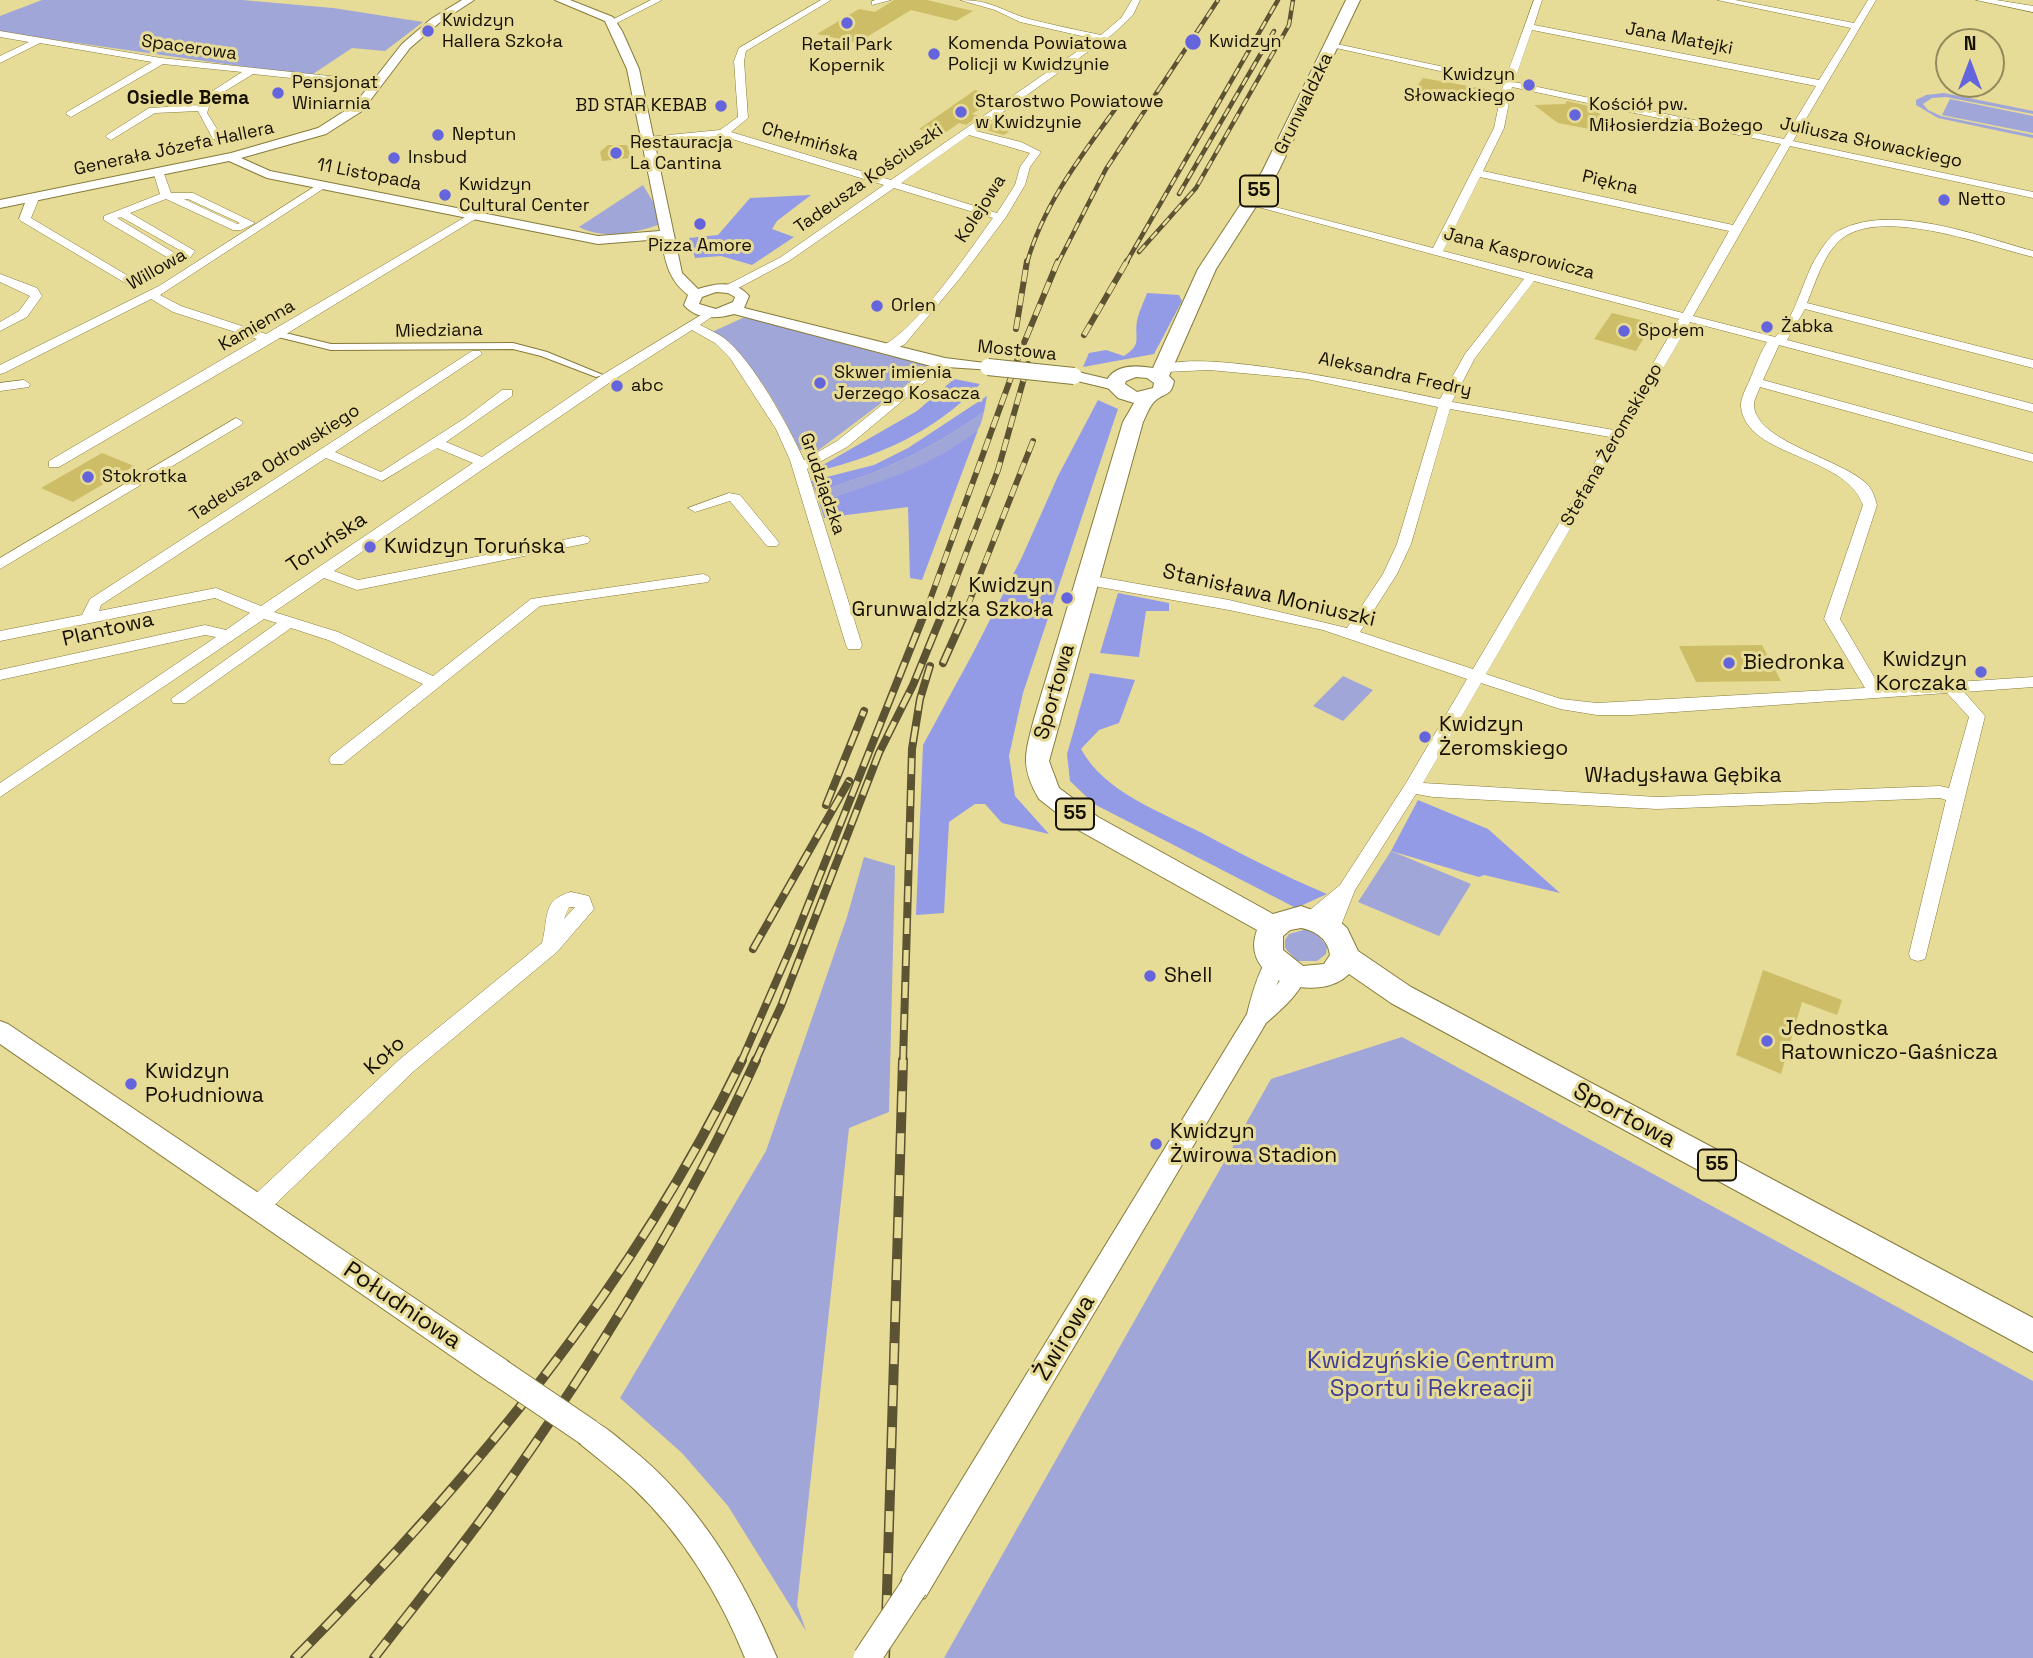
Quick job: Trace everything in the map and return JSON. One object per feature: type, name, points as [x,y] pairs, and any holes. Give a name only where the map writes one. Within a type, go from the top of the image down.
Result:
[{"type":"main road","name":"Grunwaldzka","points":[[1159,367],[1211,261],[1252,204],[1270,172],[1353,0]]},
{"type":"main road","name":"55","points":[[1088,580],[1133,422],[1128,389],[1162,391],[1165,386],[1159,367]]},
{"type":"main road","points":[[1128,389],[1127,372],[1159,367]]},
{"type":"main road","name":"Sportowa","points":[[1088,580],[1036,761],[1048,793],[1089,824],[1274,927]]},
{"type":"main road","points":[[1285,970],[1268,955],[1266,945],[1268,935],[1274,927],[1291,918],[1322,923],[1343,946],[1337,964]]},
{"type":"main road","name":"55","points":[[1285,970],[1320,977],[1337,964]]},
{"type":"main road","name":"Sportowa","points":[[1337,964],[1401,995],[2033,1336]]},
{"type":"street","name":"Generała Józefa Hallera","points":[[0,204],[231,157],[322,131],[352,113],[406,46],[435,21],[469,0]]},
{"type":"street","points":[[560,0],[612,22],[633,69],[677,279],[702,292],[735,299]]},
{"type":"street","points":[[612,22],[658,0]]},
{"type":"street","points":[[723,134],[743,118],[739,61],[742,50],[827,0]]},
{"type":"street","points":[[875,3],[887,0]]},
{"type":"street","points":[[964,0],[998,8],[1038,24],[1102,38]]},
{"type":"street","name":"Tadeusza Kościuszki","points":[[735,299],[785,259],[1102,38],[1135,7],[1136,0]]},
{"type":"street","points":[[1437,252],[1468,184],[1477,173],[1499,128],[1509,83],[1538,0]]},
{"type":"street","points":[[1721,0],[1857,26]]},
{"type":"street","name":"Stefana Żeromskiego","points":[[1322,923],[1412,786],[1872,0]]},
{"type":"street","points":[[1980,0],[2007,2],[2033,9]]},
{"type":"street","name":"Jana Matejki","points":[[1529,27],[1823,84]]},
{"type":"street","name":"Spacerowa","points":[[0,34],[161,61],[376,84]]},
{"type":"street","points":[[0,60],[38,41]]},
{"type":"street","name":"Juliusza Słowackiego","points":[[1332,46],[2033,195]]},
{"type":"street","points":[[71,114],[161,61]]},
{"type":"street","points":[[217,137],[202,113],[203,108],[215,94],[249,72]]},
{"type":"street","points":[[111,137],[153,110],[203,108]]},
{"type":"street","name":"Kolejowa","points":[[888,348],[905,337],[957,275],[1000,217],[1020,185],[1025,167],[1036,152],[1017,144],[968,132]]},
{"type":"street","name":"Chełmińska","points":[[648,141],[723,134],[1000,217]]},
{"type":"street","name":"11 Listopada","points":[[231,157],[243,165],[267,174],[607,241],[668,234]]},
{"type":"street","points":[[122,213],[190,251],[185,257],[174,257],[108,218],[122,213],[171,197],[189,195],[248,223],[237,228],[171,197],[159,171]]},
{"type":"street","name":"Piękna","points":[[1477,173],[1736,229]]},
{"type":"street","name":"Willowa","points":[[0,370],[152,295],[324,185]]},
{"type":"street","points":[[32,197],[33,201],[24,219],[136,285]]},
{"type":"street","name":"Jana Kasprowicza","points":[[1252,204],[2033,408]]},
{"type":"street","name":"Kamienna","points":[[54,464],[476,215]]},
{"type":"street","points":[[1875,692],[1832,619],[1870,498],[1865,489],[1851,477],[1801,453],[1758,426],[1747,408],[1772,345],[1783,337],[1802,305],[1812,277],[1836,238],[1860,228],[1892,225],[1930,228],[2033,254]]},
{"type":"street","points":[[1351,634],[1385,581],[1404,544],[1415,514],[1444,404],[1469,357],[1531,276]]},
{"type":"street","points":[[0,278],[33,291],[36,296],[23,314],[0,327]]},
{"type":"street","points":[[702,292],[691,305],[705,312],[735,299]]},
{"type":"street","points":[[152,295],[177,309],[273,337]]},
{"type":"street","name":"Mostowa","points":[[735,299],[792,326],[811,327],[943,362]]},
{"type":"street","points":[[1802,305],[2033,364]]},
{"type":"street","name":"Toruńska","points":[[0,791],[482,462],[686,329],[705,312]]},
{"type":"street","name":"Grudziądzka","points":[[686,329],[719,340],[735,356],[783,429],[799,468],[854,645]]},
{"type":"street","name":"Miedziana","points":[[273,337],[331,346],[513,346],[544,354],[599,375]]},
{"type":"street","points":[[905,337],[916,354]]},
{"type":"street","name":"Mostowa","points":[[888,348],[905,356],[1081,377],[1128,389]]},
{"type":"street","points":[[0,352],[19,361]]},
{"type":"street","name":"Tadeusza Odrowskiego","points":[[88,619],[94,602],[476,354]]},
{"type":"street","points":[[799,468],[842,444],[943,362]]},
{"type":"street","name":"Aleksandra Fredry","points":[[1159,367],[1209,366],[1307,375],[1444,404],[1616,434]]},
{"type":"street","points":[[1757,382],[2033,458]]},
{"type":"street","points":[[0,387],[24,383]]},
{"type":"street","points":[[326,453],[382,477],[507,393]]},
{"type":"street","points":[[0,564],[236,422]]},
{"type":"street","points":[[436,443],[482,462]]},
{"type":"street","points":[[695,508],[729,497],[735,498],[772,542]]},
{"type":"street","points":[[322,572],[357,585],[583,540]]},
{"type":"street","points":[[337,760],[536,602],[703,579]]},
{"type":"street","name":"Stanisława Moniuszki","points":[[1088,580],[1229,605],[1351,634],[1560,704],[1597,709],[2033,682]]},
{"type":"street","points":[[0,636],[216,593],[260,612],[333,636],[435,683]]},
{"type":"street","points":[[179,699],[289,622]]},
{"type":"street","name":"Plantowa","points":[[0,675],[205,630],[219,632],[225,636]]},
{"type":"street","points":[[1917,954],[1977,716],[1951,688]]},
{"type":"street","name":"Władysława Gębika","points":[[1412,786],[1433,791],[1657,803],[1940,792],[1955,796]]},
{"type":"street","name":"Koło","points":[[257,1207],[407,1065],[550,947]]},
{"type":"street","name":"Żwirowa","points":[[867,1658],[914,1587],[1258,1016],[1283,995],[1285,970]]},
{"type":"street","name":"Południowa","points":[[0,1031],[589,1433],[645,1479],[681,1518],[756,1645],[773,1658]]},
{"type":"green space","points":[[42,0],[242,0],[333,8],[423,22],[385,51],[352,48],[310,76],[0,32],[0,16]]},
{"type":"green space","points":[[1935,94],[1935,98],[1923,104],[1928,110],[1941,116],[2033,135],[2033,138],[1938,118],[1916,105],[1916,100]]},
{"type":"green space","points":[[1951,98],[1969,98],[2033,111],[2033,114]]},
{"type":"green space","points":[[1950,99],[2033,116],[2033,133],[1942,115]]},
{"type":"green space","points":[[643,185],[655,205],[658,225],[629,233],[608,234],[579,227]]},
{"type":"green space","points":[[747,316],[882,354],[932,365],[816,452],[800,450],[764,385],[740,356],[712,332]]},
{"type":"green space","points":[[984,412],[976,432],[942,457],[902,475],[819,502],[816,492],[903,460],[943,439]]},
{"type":"green space","points":[[1343,676],[1373,690],[1343,721],[1313,706]]},
{"type":"green space","points":[[1391,851],[1471,884],[1439,936],[1358,902]]},
{"type":"green space","points":[[864,857],[895,866],[889,1112],[849,1128],[797,1605],[806,1631],[728,1506],[682,1453],[620,1398],[766,1151],[847,917]]},
{"type":"green space","points":[[1307,929],[1316,933],[1327,946],[1326,954],[1317,961],[1297,961],[1285,948],[1285,940],[1289,934]]},
{"type":"green space","name":"Kwidzyńskie Centrum Sportu i Rekreacji","points":[[1402,1037],[2033,1381],[2033,1658],[944,1658],[1271,1079]]},
{"type":"shaded area","points":[[811,195],[777,221],[772,229],[794,237],[752,265],[721,256],[695,258],[689,238],[718,235],[750,198]]},
{"type":"shaded area","points":[[1147,293],[1179,295],[1182,301],[1154,354],[1083,367],[1089,353],[1106,350],[1124,356],[1134,348],[1138,317]]},
{"type":"shaded area","points":[[954,379],[980,384],[943,417],[902,442],[856,460],[809,473],[917,411]]},
{"type":"shaded area","points":[[987,396],[984,412],[943,439],[862,477],[816,492],[811,481],[874,465],[908,448]]},
{"type":"shaded area","points":[[1098,400],[1118,409],[1023,693],[1009,756],[1015,796],[1049,834],[1002,823],[985,804],[975,804],[949,822],[944,913],[916,915],[923,745],[1022,557],[1058,476]]},
{"type":"shaded area","points":[[978,430],[922,580],[910,578],[908,507],[824,518],[819,502],[922,465]]},
{"type":"shaded area","points":[[1118,593],[1169,603],[1169,611],[1146,611],[1139,657],[1100,653]]},
{"type":"shaded area","points":[[1090,673],[1135,680],[1119,723],[1099,730],[1081,749],[1104,777],[1152,809],[1327,894],[1296,908],[1094,804],[1070,781],[1067,754]]},
{"type":"shaded area","points":[[1418,800],[1488,829],[1560,893],[1484,875],[1479,877],[1391,851]]},
{"type":"building","points":[[894,0],[927,0],[973,11],[956,21],[911,10],[857,43],[817,34],[859,9],[875,12]]},
{"type":"building","points":[[1423,78],[1491,90],[1483,103],[1414,90]]},
{"type":"building","name":"Starostwo Powiatowe w Kwidzynie","points":[[975,90],[999,96],[972,114],[979,116],[966,125],[959,123],[942,135],[919,129]]},
{"type":"building","name":"Kościół pw. Miłosierdzia Bożego","points":[[1567,101],[1601,109],[1598,113],[1607,119],[1598,130],[1584,128],[1558,123],[1534,105],[1565,104]]},
{"type":"building","points":[[997,120],[1019,124],[1004,135],[983,129]]},
{"type":"building","name":"Restauracja La Cantina","points":[[608,145],[627,145],[631,158],[602,161],[600,152]]},
{"type":"building","name":"Społem","points":[[1612,313],[1653,323],[1636,351],[1594,339]]},
{"type":"building","name":"Stokrotka","points":[[102,453],[134,466],[73,502],[41,488]]},
{"type":"building","name":"Biedronka","points":[[1762,645],[1781,681],[1696,682],[1679,646]]},
{"type":"building","points":[[1763,970],[1842,1000],[1837,1015],[1802,1002],[1781,1074],[1736,1055]]},
{"type":"railway","points":[[1058,263],[1106,169],[1218,0]]},
{"type":"railway","points":[[1126,263],[1278,0]]},
{"type":"railway","points":[[1139,252],[1196,188],[1289,25],[1293,0]]},
{"type":"railway","points":[[1179,194],[1274,31]]},
{"type":"railway","points":[[1027,263],[1053,201],[1116,108]]},
{"type":"railway","points":[[1016,329],[1027,261]]},
{"type":"railway","points":[[927,608],[1021,350],[1058,261]]},
{"type":"railway","points":[[1084,335],[1127,261]]},
{"type":"railway","points":[[945,608],[998,470],[1028,364]]},
{"type":"railway","points":[[967,608],[1033,441]]},
{"type":"railway","points":[[741,1061],[792,945],[927,607]]},
{"type":"railway","points":[[755,1062],[781,1006],[879,753],[913,685],[945,607]]},
{"type":"railway","points":[[943,663],[968,607]]},
{"type":"railway","points":[[903,1062],[912,749],[920,699],[930,666]]},
{"type":"railway","points":[[826,805],[864,711]]},
{"type":"railway","points":[[753,949],[849,781]]},
{"type":"railway","points":[[374,1658],[494,1502],[567,1397],[668,1232],[756,1060]]},
{"type":"railway","points":[[885,1658],[903,1060]]},
{"type":"railway","points":[[295,1658],[424,1521],[543,1377],[599,1302],[650,1224],[698,1144],[741,1061]]},
{"type":"place","name":"Retail Park Kopernik","points":[[847,23]]},
{"type":"place","name":"Kwidzyn Hallera Szkoła","points":[[428,31]]},
{"type":"place","name":"Kwidzyn","points":[[1193,42]]},
{"type":"place","name":"Komenda Powiatowa Policji w Kwidzynie","points":[[934,54]]},
{"type":"place","name":"Kwidzyn Słowackiego","points":[[1529,85]]},
{"type":"place","name":"Pensjonat Winiarnia","points":[[278,93]]},
{"type":"place","name":"BD STAR KEBAB","points":[[721,106]]},
{"type":"place","name":"Starostwo Powiatowe w Kwidzynie","points":[[961,112]]},
{"type":"place","name":"Kościół pw. Miłosierdzia Bożego","points":[[1575,115]]},
{"type":"place","name":"Neptun","points":[[438,135]]},
{"type":"place","name":"Restauracja La Cantina","points":[[616,153]]},
{"type":"place","name":"Insbud","points":[[394,158]]},
{"type":"place","name":"Kwidzyn Cultural Center","points":[[445,195]]},
{"type":"place","name":"Netto","points":[[1944,200]]},
{"type":"place","name":"Pizza Amore","points":[[700,224]]},
{"type":"place","name":"Orlen","points":[[877,306]]},
{"type":"place","name":"Żabka","points":[[1767,327]]},
{"type":"place","name":"Społem","points":[[1624,331]]},
{"type":"place","name":"Skwer imienia Jerzego Kosacza","points":[[820,383]]},
{"type":"place","name":"abc","points":[[617,386]]},
{"type":"place","name":"Stokrotka","points":[[88,477]]},
{"type":"place","name":"Kwidzyn Toruńska","points":[[370,547]]},
{"type":"place","name":"Kwidzyn Grunwaldzka Szkoła","points":[[1067,598]]},
{"type":"place","name":"Biedronka","points":[[1729,663]]},
{"type":"place","name":"Kwidzyn Korczaka","points":[[1981,672]]},
{"type":"place","name":"Kwidzyn Żeromskiego","points":[[1425,737]]},
{"type":"place","name":"Shell","points":[[1150,976]]},
{"type":"place","name":"Jednostka Ratowniczo-Gaśnicza","points":[[1767,1041]]},
{"type":"place","name":"Kwidzyn Południowa","points":[[131,1084]]},
{"type":"place","name":"Kwidzyn Żwirowa Stadion","points":[[1156,1144]]},
{"type":"district","name":"Osiedle Bema","points":[[188,99]]}]
